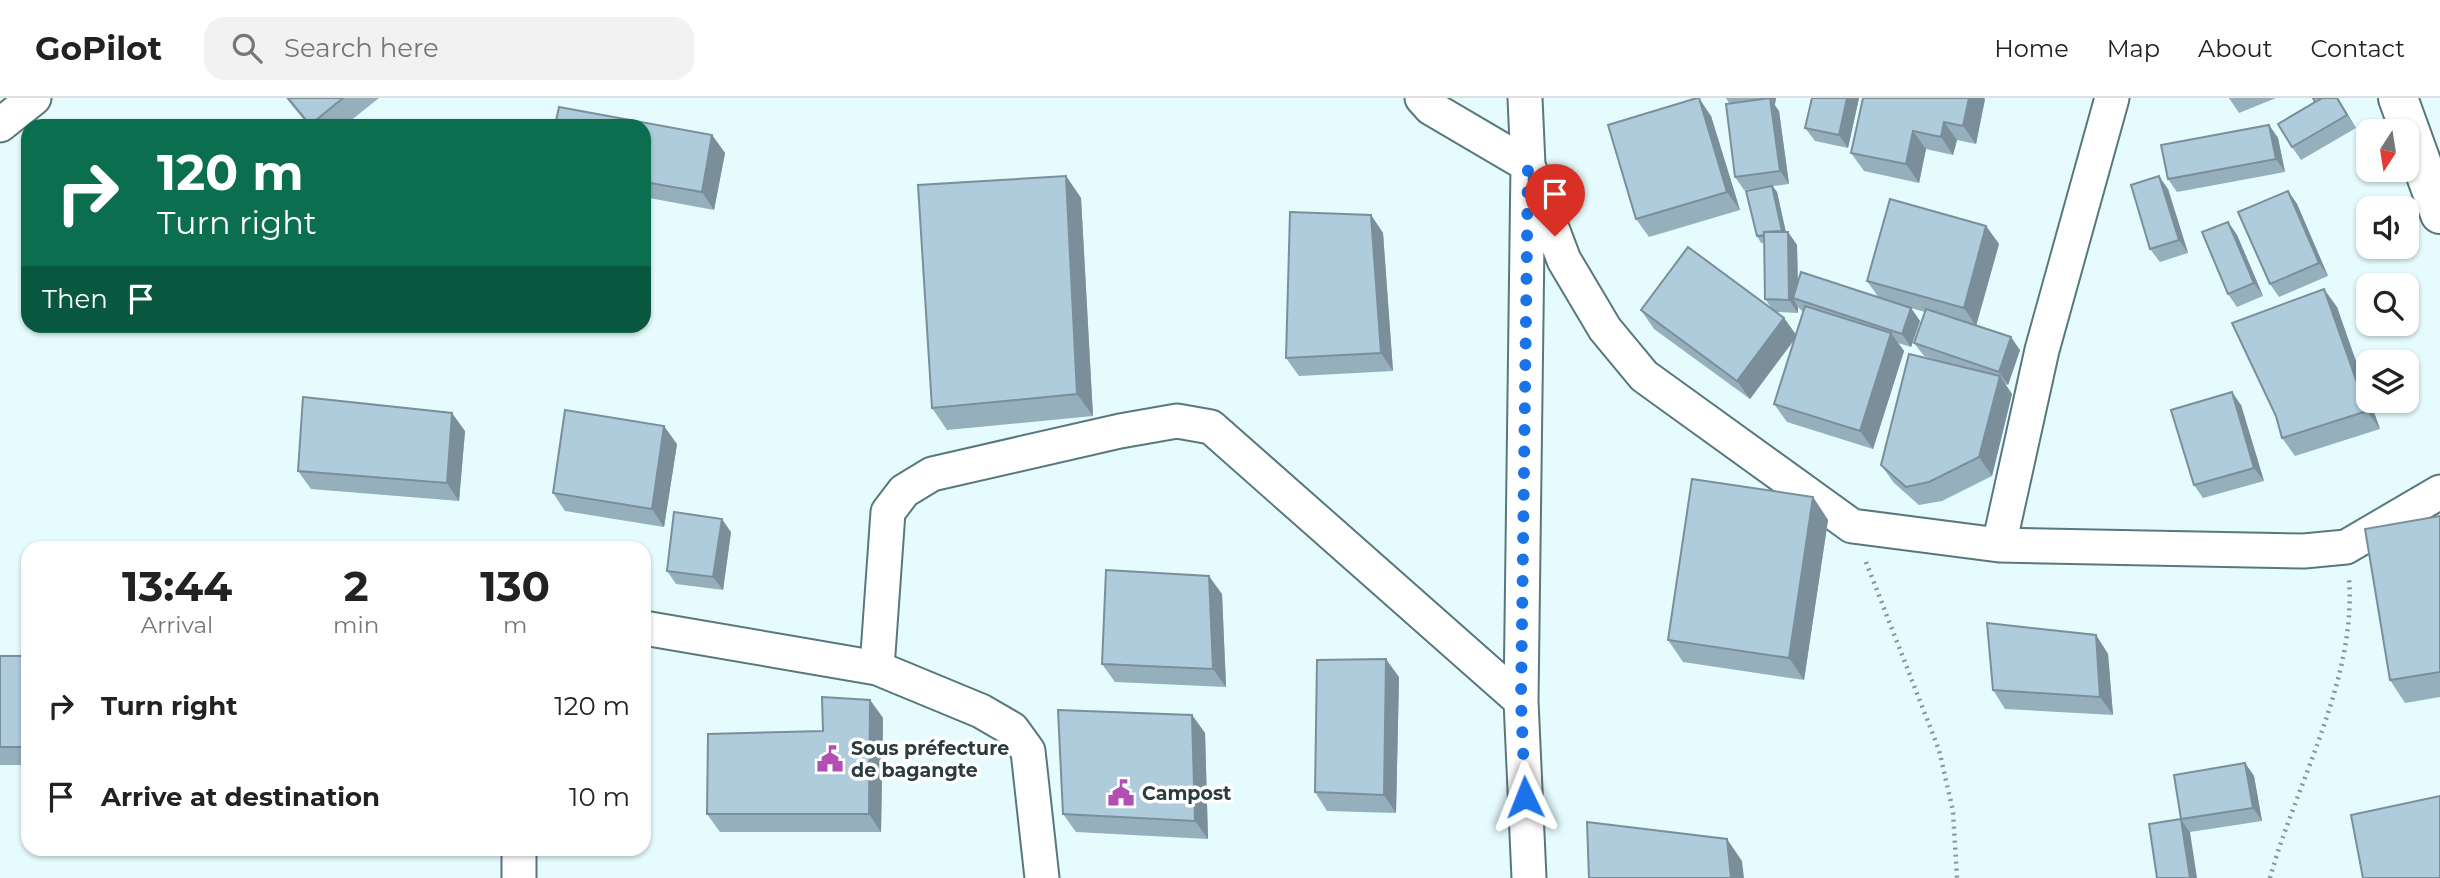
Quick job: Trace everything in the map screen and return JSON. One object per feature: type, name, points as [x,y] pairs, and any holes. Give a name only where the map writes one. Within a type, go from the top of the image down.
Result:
[{"type":"street","points":[[0,125],[34,98]]},
{"type":"street","points":[[1422,98],[1431,108],[1528,165],[1564,260],[1605,329],[1644,376],[1852,526],[1999,545],[2304,551],[2346,547],[2440,492]]},
{"type":"street","points":[[1525,98],[1528,165],[1521,701],[1530,878]]},
{"type":"street","points":[[1999,545],[2042,350],[2112,98]]},
{"type":"street","points":[[2398,98],[2440,214]]},
{"type":"street","points":[[877,668],[888,512],[904,491],[932,474],[1121,431],[1178,421],[1211,427],[1521,701]]},
{"type":"street","points":[[651,629],[877,668],[981,711],[1012,729],[1028,751],[1042,878]]},
{"type":"street","points":[[519,856],[519,878]]},
{"type":"path","points":[[1852,526],[1939,750],[1953,811],[1957,878]]},
{"type":"path","points":[[2270,878],[2278,848],[2339,679],[2350,600],[2346,547]]},
{"type":"building","points":[[288,98],[343,98],[317,119],[305,119]]},
{"type":"building","points":[[1697,98],[1727,192],[1636,219],[1608,125]]},
{"type":"building","points":[[1770,98],[1780,171],[1735,177],[1726,104]]},
{"type":"building","points":[[1812,98],[1847,98],[1839,135],[1805,128]]},
{"type":"building","points":[[1863,98],[1969,98],[1963,126],[1944,122],[1941,137],[1913,131],[1906,164],[1851,153]]},
{"type":"building","points":[[2322,98],[2337,98],[2347,115],[2292,147],[2278,124]]},
{"type":"building","points":[[559,107],[625,119],[556,119]]},
{"type":"building","points":[[651,124],[712,135],[702,192],[651,183]]},
{"type":"building","points":[[2269,125],[2276,159],[2168,179],[2161,145]]},
{"type":"building","points":[[1066,176],[1077,394],[932,408],[918,185]]},
{"type":"building","points":[[2159,176],[2179,240],[2150,249],[2131,185]]},
{"type":"building","points":[[1772,186],[1782,231],[1764,232],[1764,235],[1757,236],[1746,191]]},
{"type":"building","points":[[2288,191],[2319,263],[2270,284],[2238,212]]},
{"type":"building","points":[[1890,199],[1986,226],[1964,308],[1867,281]]},
{"type":"building","points":[[1290,212],[1371,215],[1381,353],[1286,358]]},
{"type":"building","points":[[2228,222],[2254,283],[2228,294],[2202,232]]},
{"type":"building","points":[[1764,232],[1788,232],[1789,300],[1765,299]]},
{"type":"building","points":[[1688,247],[1784,318],[1737,381],[1641,310]]},
{"type":"building","points":[[1801,272],[1911,308],[1902,334],[1793,298]]},
{"type":"building","points":[[2324,289],[2356,380],[2356,413],[2361,413],[2282,438],[2276,416],[2232,323]]},
{"type":"building","points":[[1805,306],[1891,333],[1860,431],[1774,404]]},
{"type":"building","points":[[1926,309],[2011,337],[1999,372],[1914,343]]},
{"type":"building","points":[[1909,354],[2000,376],[1979,457],[1929,482],[1906,487],[1881,465]]},
{"type":"building","points":[[2232,392],[2254,468],[2194,485],[2171,410]]},
{"type":"building","points":[[303,397],[452,413],[447,483],[298,471]]},
{"type":"building","points":[[565,410],[664,426],[652,509],[553,493]]},
{"type":"building","points":[[1692,479],[1813,497],[1789,658],[1668,640]]},
{"type":"building","points":[[674,512],[722,519],[713,577],[667,571]]},
{"type":"building","points":[[2440,516],[2440,672],[2390,680],[2365,529]]},
{"type":"building","points":[[1106,570],[1209,576],[1213,669],[1102,664]]},
{"type":"building","points":[[1987,623],[2096,635],[2100,697],[1993,690]]},
{"type":"building","points":[[0,656],[21,656],[21,747],[0,747]]},
{"type":"building","points":[[1386,659],[1384,795],[1315,792],[1317,660]]},
{"type":"building","points":[[822,697],[870,700],[869,814],[707,814],[708,734],[823,731]]},
{"type":"building","points":[[1058,710],[1192,715],[1195,821],[1063,814]]},
{"type":"building","points":[[2245,763],[2253,808],[2181,819],[2174,775]]},
{"type":"building","points":[[2440,796],[2440,878],[2363,878],[2351,815]]},
{"type":"building","points":[[2181,819],[2190,878],[2157,878],[2149,824]]},
{"type":"building","points":[[1587,822],[1727,839],[1731,878],[1589,878]]},
{"type":"place","name":"Sous préfecture de bagangte","points":[[830,759]]},
{"type":"place","name":"Campost","points":[[1121,793]]},
{"type":"route","points":[[1525,797],[1521,701],[1528,165],[1555,236]]}]
